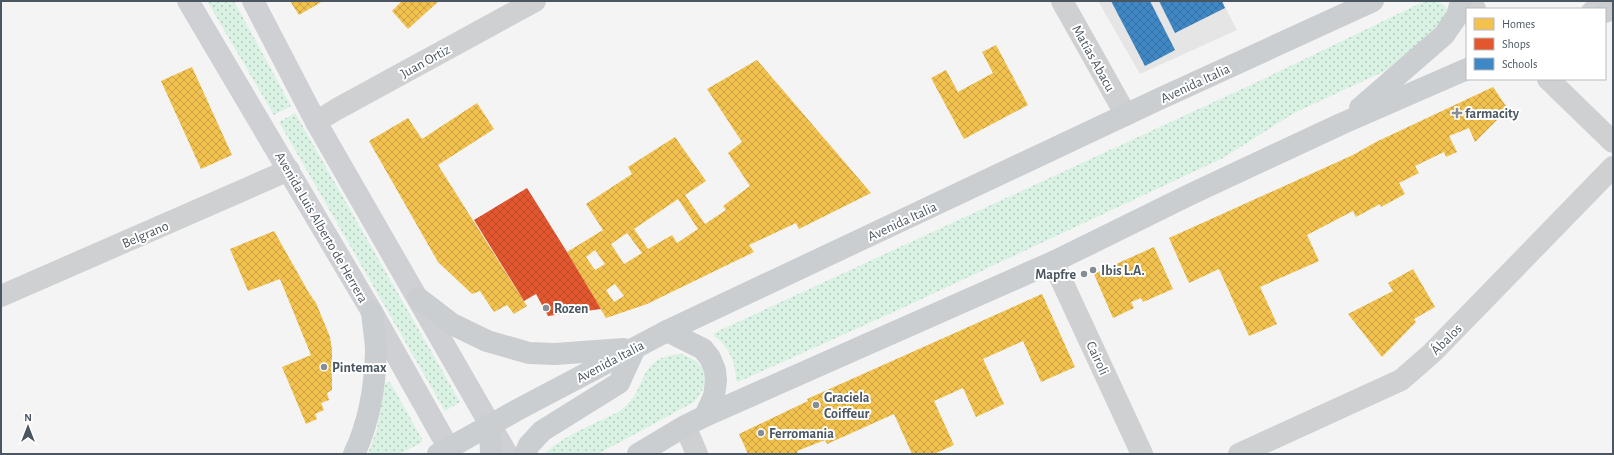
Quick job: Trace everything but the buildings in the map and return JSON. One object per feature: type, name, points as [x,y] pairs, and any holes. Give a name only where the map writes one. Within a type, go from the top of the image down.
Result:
[{"type":"main road","name":"Avenida Luis Alberto de Herrera","points":[[188,1],[372,312],[447,452]]},
{"type":"main road","points":[[252,1],[316,122],[507,454]]},
{"type":"main road","name":"Avenida Italia","points":[[447,452],[490,425],[667,331],[1126,115],[1373,1]]},
{"type":"main road","points":[[1341,124],[1424,55],[1444,36],[1458,16],[1461,1]]},
{"type":"main road","points":[[638,454],[684,426],[705,416],[1053,262],[1190,195],[1341,124],[1466,69]]},
{"type":"main road","points":[[418,298],[452,324],[487,342],[529,353],[555,354],[635,348],[619,383],[542,431],[529,445],[525,454]]},
{"type":"main road","points":[[354,454],[363,435],[373,391],[376,351],[372,312]]},
{"type":"main road","points":[[667,331],[703,349],[710,358],[715,370],[716,381],[714,396],[705,416]]},
{"type":"main road","points":[[490,425],[491,454]]},
{"type":"street","name":"Juan Ortiz","points":[[316,122],[337,109],[535,1]]},
{"type":"street","name":"Matías Abacu","points":[[1062,1],[1126,115]]},
{"type":"street","points":[[1549,80],[1613,142]]},
{"type":"street","name":"Ábalos","points":[[1239,454],[1401,380],[1432,353],[1613,167]]},
{"type":"street","name":"Belgrano","points":[[1,296],[289,170]]},
{"type":"street","name":"Cairoli","points":[[1053,262],[1142,454]]},
{"type":"street","points":[[684,426],[697,454]]},
{"type":"lane","points":[[1588,8],[1596,1]]},
{"type":"shaded area","points":[[1098,1],[1222,1],[1237,30],[1140,74]]},
{"type":"green space","points":[[207,1],[234,1],[291,106],[274,115]]},
{"type":"green space","points":[[1425,1],[1437,2],[1445,6],[1447,8],[1447,17],[1400,64],[1294,113],[1223,158],[898,310],[738,382],[736,380],[735,367],[731,355],[724,345],[714,336],[714,333],[1257,82]]},
{"type":"green space","points":[[295,113],[460,402],[445,411],[279,122]]},
{"type":"green space","points":[[681,354],[698,363],[704,373],[705,383],[701,393],[694,402],[598,454],[545,454],[565,439],[620,410],[636,393],[649,368],[656,361],[666,356]]},
{"type":"green space","points":[[390,382],[422,439],[422,442],[400,454],[368,454],[377,429],[385,384]]},
{"type":"place","name":"farmacity","points":[[1457,113]]},
{"type":"place","name":"Ibis L.A.","points":[[1093,270]]},
{"type":"place","name":"Mapfre","points":[[1084,274]]},
{"type":"place","name":"Rozen","points":[[546,308]]},
{"type":"place","name":"Pintemax","points":[[324,367]]},
{"type":"place","name":"Graciela Coiffeur","points":[[816,405]]},
{"type":"place","name":"Ferromania","points":[[761,433]]}]
